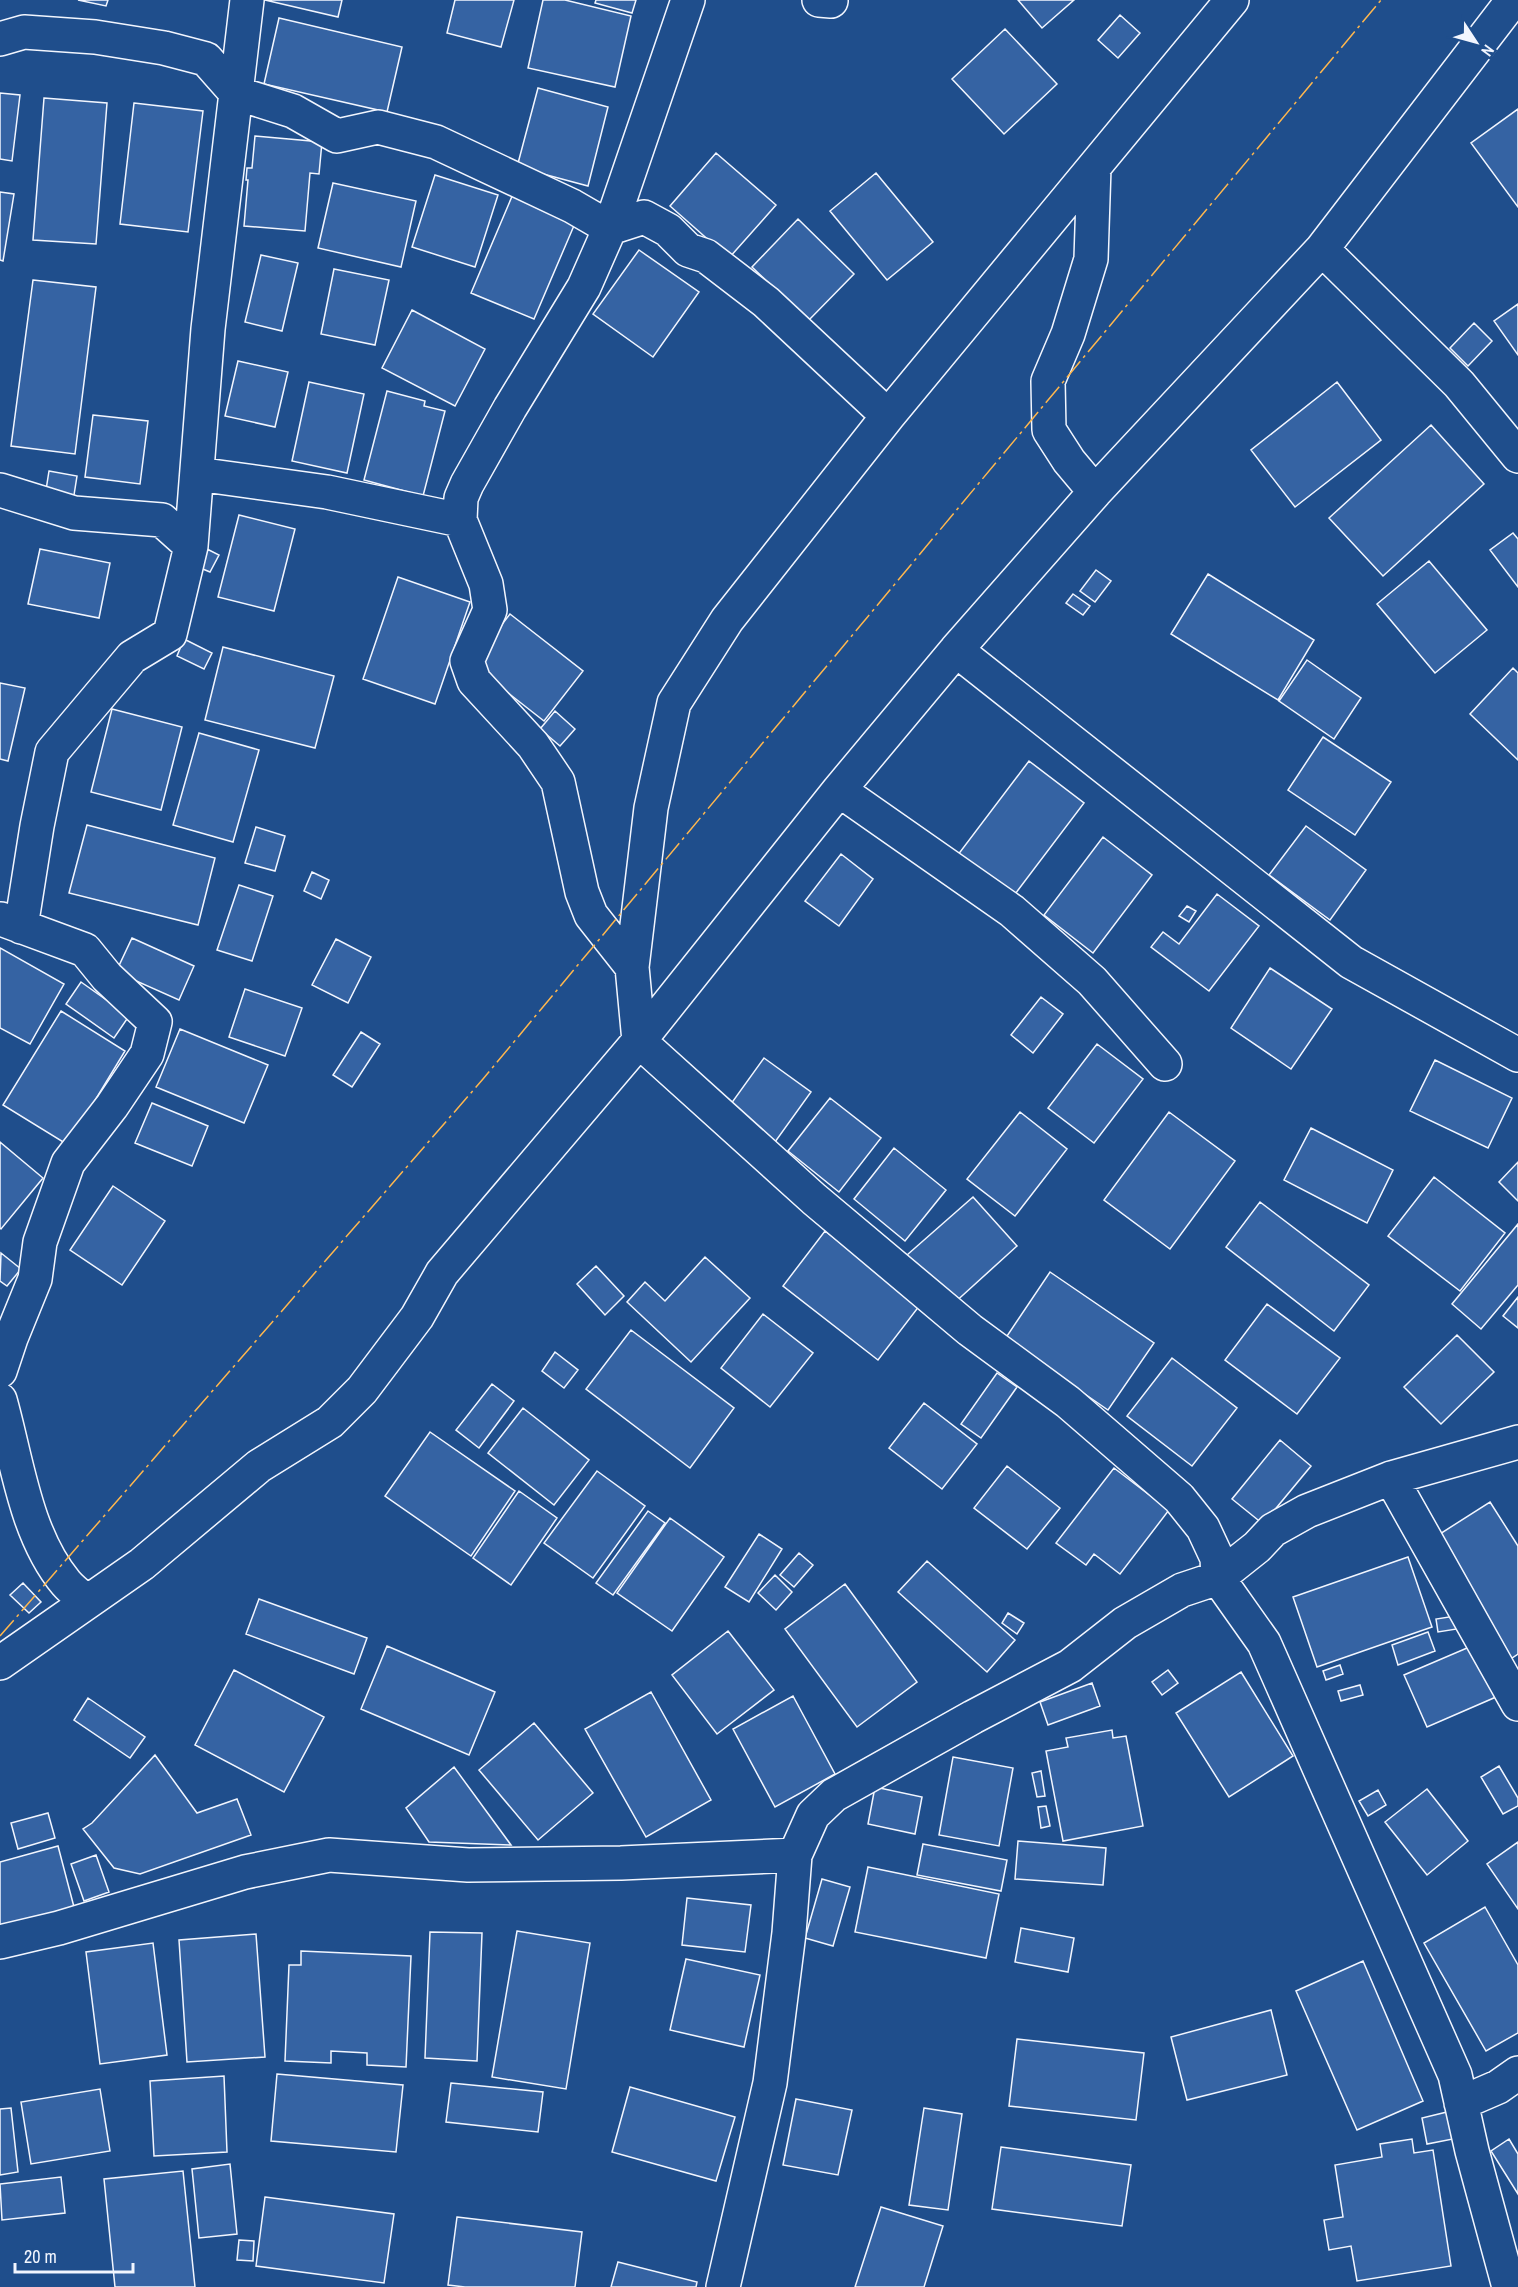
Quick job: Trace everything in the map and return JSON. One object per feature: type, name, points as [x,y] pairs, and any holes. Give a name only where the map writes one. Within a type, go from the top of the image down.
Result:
[{"type":"street","points":[[0,1371],[35,1279],[40,1242],[68,1163],[112,1106],[147,1054],[154,1022],[106,977],[85,950],[10,923],[37,826],[52,752],[132,657],[170,634],[191,546],[208,329],[247,0]]},
{"type":"street","points":[[632,967],[591,915],[582,892],[558,782],[533,745],[474,681],[467,661],[490,610],[486,584],[460,520],[462,498],[467,484],[510,408],[584,287],[610,228],[688,0]]},
{"type":"street","points":[[819,0],[831,1]]},
{"type":"street","points":[[1232,0],[888,416],[727,620],[674,703],[651,808],[632,967],[639,1041],[814,1199],[970,1330],[1068,1402],[1179,1498],[1203,1528],[1217,1558],[1218,1578],[1264,1642],[1455,2074],[1509,2287]]},
{"type":"street","points":[[0,1664],[142,1564],[259,1466],[330,1422],[362,1390],[417,1317],[442,1273],[639,1041],[839,790],[956,650],[1095,492],[1322,249],[1513,0]]},
{"type":"street","points":[[0,39],[24,32],[95,37],[164,48],[206,59],[236,93],[292,111],[337,136],[378,127],[436,142],[572,206],[610,228],[644,217],[668,230],[688,250],[706,256],[766,302],[888,416]]},
{"type":"street","points":[[1094,167],[1091,259],[1068,334],[1048,381],[1048,400],[1049,430],[1069,461],[1095,492]]},
{"type":"street","points":[[1322,249],[1459,384],[1518,456]]},
{"type":"street","points":[[197,474],[327,492],[460,520]]},
{"type":"street","points":[[0,490],[74,513],[162,520],[191,546]]},
{"type":"street","points":[[956,650],[1351,962],[1518,1055]]},
{"type":"street","points":[[839,790],[1012,911],[1092,981],[1165,1064]]},
{"type":"street","points":[[0,1400],[29,1513],[45,1553],[66,1584],[87,1602]]},
{"type":"street","points":[[723,2287],[770,2083],[789,1934],[795,1855],[813,1815],[834,1795],[1070,1666],[1125,1623],[1182,1590],[1218,1578],[1257,1547],[1273,1530],[1307,1511],[1391,1478],[1518,1442]]},
{"type":"street","points":[[1391,1478],[1518,1704]]},
{"type":"street","points":[[0,1942],[59,1928],[245,1872],[329,1855],[468,1865],[621,1863],[795,1855]]},
{"type":"street","points":[[1461,2103],[1498,2087],[1518,2073]]},
{"type":"building","points":[[78,0],[108,0],[106,6]]},
{"type":"building","points":[[265,0],[342,0],[338,17]]},
{"type":"building","points":[[455,0],[514,0],[501,47],[447,33]]},
{"type":"building","points":[[543,0],[565,0],[631,16],[615,87],[528,68]]},
{"type":"building","points":[[596,0],[636,0],[632,13],[595,3]]},
{"type":"building","points":[[1018,0],[1074,0],[1042,28]]},
{"type":"building","points":[[1120,15],[1140,33],[1118,58],[1098,40]]},
{"type":"building","points":[[279,18],[402,47],[387,112],[264,84]]},
{"type":"building","points":[[1005,29],[1057,84],[1004,134],[952,79]]},
{"type":"building","points":[[538,88],[608,107],[588,186],[517,167]]},
{"type":"building","points":[[0,93],[20,95],[12,161],[0,159]]},
{"type":"building","points":[[44,98],[107,103],[96,244],[33,240]]},
{"type":"building","points":[[134,103],[203,111],[188,232],[120,224]]},
{"type":"building","points":[[1518,109],[1518,207],[1471,143]]},
{"type":"building","points":[[255,136],[322,142],[319,174],[310,173],[305,231],[244,226],[247,168],[252,168]]},
{"type":"building","points":[[716,153],[776,205],[729,258],[670,206]]},
{"type":"building","points":[[876,173],[933,242],[887,280],[830,211]]},
{"type":"building","points":[[435,175],[498,195],[475,267],[412,247]]},
{"type":"building","points":[[333,183],[416,201],[401,267],[318,248]]},
{"type":"building","points":[[0,192],[14,194],[3,261],[0,260]]},
{"type":"building","points":[[513,194],[576,221],[534,319],[471,293]]},
{"type":"building","points":[[798,219],[854,274],[808,321],[752,267]]},
{"type":"building","points":[[639,250],[699,292],[653,357],[593,314]]},
{"type":"building","points":[[261,255],[298,263],[282,331],[245,322]]},
{"type":"building","points":[[334,269],[389,280],[375,345],[321,334]]},
{"type":"building","points":[[33,280],[96,287],[75,454],[11,446]]},
{"type":"building","points":[[1518,304],[1518,355],[1494,321]]},
{"type":"building","points":[[412,310],[485,349],[455,406],[382,368]]},
{"type":"building","points":[[1474,323],[1492,341],[1468,366],[1450,348]]},
{"type":"building","points":[[238,361],[288,372],[275,427],[225,416]]},
{"type":"building","points":[[309,382],[364,394],[347,473],[292,461]]},
{"type":"building","points":[[1337,382],[1381,440],[1295,507],[1251,450]]},
{"type":"building","points":[[387,391],[425,401],[424,406],[445,411],[423,496],[364,480]]},
{"type":"building","points":[[93,415],[148,421],[140,484],[85,477]]},
{"type":"building","points":[[1431,425],[1484,484],[1383,576],[1329,518]]},
{"type":"building","points":[[49,471],[77,476],[74,495],[46,490]]},
{"type":"building","points":[[239,515],[295,529],[274,611],[218,597]]},
{"type":"building","points":[[1513,533],[1518,539],[1518,587],[1490,550]]},
{"type":"building","points":[[40,549],[110,563],[99,618],[28,604]]},
{"type":"building","points":[[207,549],[219,555],[210,572],[198,567]]},
{"type":"building","points":[[1429,561],[1487,630],[1435,673],[1377,604]]},
{"type":"building","points":[[1096,570],[1111,581],[1095,602],[1080,591]]},
{"type":"building","points":[[1208,574],[1314,640],[1278,700],[1171,634]]},
{"type":"building","points":[[398,577],[470,602],[435,704],[363,679]]},
{"type":"building","points":[[1073,594],[1090,606],[1083,615],[1066,603]]},
{"type":"building","points":[[510,614],[583,671],[544,721],[471,664]]},
{"type":"building","points":[[184,639],[212,653],[204,669],[177,656]]},
{"type":"building","points":[[223,647],[334,676],[315,748],[205,720]]},
{"type":"building","points":[[1307,660],[1361,698],[1334,739],[1279,701]]},
{"type":"building","points":[[1513,668],[1518,673],[1518,760],[1470,714]]},
{"type":"building","points":[[0,683],[25,688],[8,761],[0,759]]},
{"type":"building","points":[[112,709],[182,727],[161,810],[91,792]]},
{"type":"building","points":[[555,711],[575,729],[560,746],[540,729]]},
{"type":"building","points":[[199,733],[259,750],[233,842],[173,825]]},
{"type":"building","points":[[1323,737],[1391,782],[1355,835],[1288,790]]},
{"type":"building","points":[[1029,761],[1084,803],[1009,902],[954,860]]},
{"type":"building","points":[[87,825],[215,858],[198,925],[69,893]]},
{"type":"building","points":[[1306,826],[1366,870],[1330,920],[1269,875]]},
{"type":"building","points":[[256,827],[285,836],[275,871],[245,863]]},
{"type":"building","points":[[1103,837],[1152,875],[1093,953],[1044,915]]},
{"type":"building","points":[[841,854],[873,879],[839,926],[805,901]]},
{"type":"building","points":[[312,872],[329,880],[321,899],[304,891]]},
{"type":"building","points":[[239,885],[273,896],[252,961],[217,950]]},
{"type":"building","points":[[1217,894],[1259,926],[1209,991],[1151,947],[1163,932],[1179,944]]},
{"type":"building","points":[[1187,906],[1196,911],[1189,922],[1179,916]]},
{"type":"building","points":[[132,938],[194,966],[179,1000],[116,972]]},
{"type":"building","points":[[336,939],[371,957],[348,1003],[312,985]]},
{"type":"building","points":[[0,948],[64,984],[30,1044],[0,1028]]},
{"type":"building","points":[[1270,968],[1332,1009],[1291,1069],[1231,1028]]},
{"type":"building","points":[[81,982],[129,1016],[114,1038],[66,1004]]},
{"type":"building","points":[[245,989],[302,1008],[285,1056],[229,1037]]},
{"type":"building","points":[[1041,997],[1063,1014],[1033,1053],[1011,1035]]},
{"type":"building","points":[[61,1011],[125,1051],[68,1145],[3,1105]]},
{"type":"building","points":[[180,1029],[268,1065],[244,1123],[156,1087]]},
{"type":"building","points":[[361,1032],[380,1044],[352,1087],[333,1075]]},
{"type":"building","points":[[1097,1044],[1143,1079],[1094,1143],[1048,1108]]},
{"type":"building","points":[[764,1058],[811,1092],[775,1142],[728,1108]]},
{"type":"building","points":[[1435,1060],[1512,1098],[1488,1148],[1410,1111]]},
{"type":"building","points":[[830,1098],[881,1138],[839,1192],[788,1151]]},
{"type":"building","points":[[152,1103],[208,1126],[192,1166],[135,1143]]},
{"type":"building","points":[[1020,1112],[1067,1149],[1015,1216],[967,1179]]},
{"type":"building","points":[[1169,1112],[1235,1161],[1170,1249],[1104,1200]]},
{"type":"building","points":[[1311,1128],[1393,1170],[1367,1223],[1284,1180]]},
{"type":"building","points":[[0,1142],[43,1178],[1,1229],[0,1228]]},
{"type":"building","points":[[894,1148],[946,1190],[905,1241],[854,1199]]},
{"type":"building","points":[[1518,1162],[1518,1201],[1499,1182]]},
{"type":"building","points":[[1434,1177],[1505,1233],[1460,1291],[1388,1236]]},
{"type":"building","points":[[113,1186],[165,1221],[122,1285],[70,1250]]},
{"type":"building","points":[[973,1197],[1017,1246],[952,1305],[907,1255]]},
{"type":"building","points":[[1260,1202],[1369,1285],[1334,1331],[1226,1247]]},
{"type":"building","points":[[1518,1224],[1518,1285],[1481,1329],[1452,1304]]},
{"type":"building","points":[[825,1231],[920,1305],[878,1360],[783,1286]]},
{"type":"building","points":[[1,1253],[21,1269],[7,1286],[0,1281]]},
{"type":"building","points":[[705,1257],[750,1298],[691,1362],[627,1302],[645,1282],[665,1301]]},
{"type":"building","points":[[596,1266],[624,1296],[605,1315],[577,1284]]},
{"type":"building","points":[[1050,1272],[1154,1343],[1108,1410],[1005,1339]]},
{"type":"building","points":[[1518,1297],[1518,1328],[1503,1316]]},
{"type":"building","points":[[1267,1304],[1340,1358],[1297,1414],[1225,1360]]},
{"type":"building","points":[[763,1314],[813,1353],[770,1407],[721,1368]]},
{"type":"building","points":[[631,1330],[734,1408],[690,1468],[586,1389]]},
{"type":"building","points":[[1457,1335],[1494,1372],[1441,1424],[1404,1387]]},
{"type":"building","points":[[555,1352],[578,1370],[564,1388],[542,1371]]},
{"type":"building","points":[[1172,1358],[1237,1408],[1192,1466],[1127,1416]]},
{"type":"building","points":[[997,1373],[1017,1387],[981,1438],[961,1424]]},
{"type":"building","points":[[492,1384],[514,1401],[479,1448],[456,1430]]},
{"type":"building","points":[[924,1403],[977,1444],[942,1489],[889,1448]]},
{"type":"building","points":[[523,1408],[589,1460],[554,1505],[488,1453]]},
{"type":"building","points":[[430,1432],[515,1491],[471,1556],[385,1496]]},
{"type":"building","points":[[1280,1440],[1311,1466],[1263,1524],[1232,1499]]},
{"type":"building","points":[[1007,1466],[1060,1508],[1027,1549],[974,1508]]},
{"type":"building","points":[[1114,1468],[1169,1510],[1120,1574],[1094,1554],[1086,1565],[1056,1543]]},
{"type":"building","points":[[597,1471],[645,1506],[593,1578],[544,1543]]},
{"type":"building","points":[[519,1491],[557,1518],[511,1585],[473,1558]]},
{"type":"building","points":[[1490,1502],[1518,1546],[1518,1654],[1509,1660],[1432,1539]]},
{"type":"building","points":[[648,1511],[665,1523],[613,1595],[596,1583]]},
{"type":"building","points":[[670,1518],[724,1557],[672,1631],[617,1593]]},
{"type":"building","points":[[759,1534],[782,1549],[749,1602],[725,1587]]},
{"type":"building","points":[[799,1553],[813,1565],[794,1587],[780,1575]]},
{"type":"building","points":[[1408,1557],[1432,1627],[1317,1667],[1293,1597]]},
{"type":"building","points":[[927,1561],[1015,1640],[987,1672],[898,1592]]},
{"type":"building","points":[[775,1575],[792,1592],[776,1610],[758,1593]]},
{"type":"building","points":[[23,1583],[41,1602],[29,1613],[10,1595]]},
{"type":"building","points":[[845,1584],[917,1682],[857,1727],[785,1629]]},
{"type":"building","points":[[259,1599],[367,1638],[354,1674],[246,1634]]},
{"type":"building","points":[[1008,1613],[1024,1623],[1017,1634],[1002,1623]]},
{"type":"building","points":[[1455,1616],[1457,1629],[1438,1632],[1436,1619]]},
{"type":"building","points":[[728,1631],[774,1690],[717,1734],[672,1675]]},
{"type":"building","points":[[1428,1632],[1435,1651],[1398,1665],[1392,1645]]},
{"type":"building","points":[[1474,1645],[1496,1697],[1427,1727],[1404,1675]]},
{"type":"building","points":[[387,1646],[495,1692],[469,1755],[361,1709]]},
{"type":"building","points":[[1340,1665],[1343,1674],[1326,1680],[1323,1671]]},
{"type":"building","points":[[234,1670],[324,1717],[284,1792],[195,1745]]},
{"type":"building","points":[[1168,1670],[1178,1683],[1162,1695],[1152,1682]]},
{"type":"building","points":[[1241,1672],[1293,1756],[1229,1797],[1176,1713]]},
{"type":"building","points":[[1092,1683],[1100,1706],[1048,1725],[1040,1702]]},
{"type":"building","points":[[1360,1685],[1363,1695],[1341,1701],[1338,1691]]},
{"type":"building","points":[[651,1692],[711,1800],[646,1837],[585,1729]]},
{"type":"building","points":[[793,1696],[835,1774],[775,1807],[733,1729]]},
{"type":"building","points":[[88,1698],[145,1737],[130,1758],[74,1720]]},
{"type":"building","points":[[534,1723],[593,1793],[538,1840],[479,1770]]},
{"type":"building","points":[[1112,1730],[1113,1738],[1126,1736],[1143,1826],[1063,1841],[1046,1751],[1068,1747],[1066,1738]]},
{"type":"building","points":[[155,1755],[197,1813],[237,1799],[251,1835],[140,1874],[114,1868],[83,1829],[92,1823]]},
{"type":"building","points":[[953,1757],[1013,1768],[999,1846],[939,1835]]},
{"type":"building","points":[[1499,1766],[1518,1798],[1518,1806],[1503,1814],[1481,1777]]},
{"type":"building","points":[[454,1767],[511,1845],[429,1842],[406,1808]]},
{"type":"building","points":[[1041,1771],[1045,1796],[1037,1797],[1032,1773]]},
{"type":"building","points":[[875,1787],[922,1797],[915,1834],[868,1824]]},
{"type":"building","points":[[1427,1789],[1468,1841],[1427,1875],[1385,1822]]},
{"type":"building","points":[[1378,1790],[1386,1805],[1368,1816],[1359,1801]]},
{"type":"building","points":[[1046,1806],[1050,1826],[1041,1828],[1038,1807]]},
{"type":"building","points":[[48,1813],[55,1838],[18,1849],[11,1823]]},
{"type":"building","points":[[1018,1841],[1106,1848],[1103,1885],[1015,1879]]},
{"type":"building","points":[[1518,1842],[1518,1909],[1487,1864]]},
{"type":"building","points":[[923,1844],[1007,1860],[1001,1891],[917,1875]]},
{"type":"building","points":[[58,1846],[74,1907],[0,1927],[0,1862]]},
{"type":"building","points":[[96,1855],[109,1892],[84,1901],[71,1864]]},
{"type":"building","points":[[868,1867],[999,1894],[986,1958],[855,1932]]},
{"type":"building","points":[[822,1879],[850,1887],[833,1946],[805,1938]]},
{"type":"building","points":[[687,1898],[751,1905],[745,1952],[682,1945]]},
{"type":"building","points":[[1485,1907],[1518,1965],[1518,2033],[1486,2051],[1424,1943]]},
{"type":"building","points":[[1021,1928],[1074,1938],[1068,1972],[1015,1962]]},
{"type":"building","points":[[517,1931],[590,1943],[566,2089],[492,2077]]},
{"type":"building","points":[[430,1932],[482,1933],[477,2061],[425,2058]]},
{"type":"building","points":[[256,1934],[265,2057],[187,2062],[179,1940]]},
{"type":"building","points":[[153,1943],[167,2055],[100,2064],[86,1952]]},
{"type":"building","points":[[301,1951],[411,1956],[406,2067],[367,2065],[367,2053],[331,2051],[331,2063],[285,2061],[289,1965],[301,1965]]},
{"type":"building","points":[[686,1959],[760,1975],[744,2047],[670,2030]]},
{"type":"building","points":[[1363,1961],[1423,2101],[1357,2130],[1296,1991]]},
{"type":"building","points":[[1271,2010],[1287,2075],[1187,2100],[1171,2037]]},
{"type":"building","points":[[1017,2039],[1144,2053],[1136,2120],[1009,2106]]},
{"type":"building","points":[[277,2074],[403,2085],[396,2152],[271,2141]]},
{"type":"building","points":[[224,2076],[227,2152],[154,2156],[150,2081]]},
{"type":"building","points":[[451,2083],[543,2092],[538,2132],[446,2122]]},
{"type":"building","points":[[630,2087],[735,2117],[716,2181],[612,2152]]},
{"type":"building","points":[[100,2089],[110,2151],[31,2164],[21,2102]]},
{"type":"building","points":[[796,2099],[852,2110],[838,2175],[783,2165]]},
{"type":"building","points":[[11,2108],[18,2172],[0,2175],[0,2109]]},
{"type":"building","points":[[924,2108],[962,2114],[948,2210],[909,2205]]},
{"type":"building","points":[[1447,2112],[1453,2139],[1427,2144],[1422,2118]]},
{"type":"building","points":[[1412,2139],[1414,2153],[1433,2150],[1451,2266],[1357,2281],[1351,2246],[1329,2250],[1324,2220],[1343,2217],[1335,2165],[1382,2157],[1380,2144]]},
{"type":"building","points":[[1509,2139],[1518,2154],[1518,2194],[1491,2151]]},
{"type":"building","points":[[1001,2147],[1131,2165],[1122,2226],[992,2209]]},
{"type":"building","points":[[230,2164],[237,2234],[199,2238],[192,2169]]},
{"type":"building","points":[[183,2171],[195,2287],[115,2287],[104,2179]]},
{"type":"building","points":[[61,2177],[65,2213],[2,2220],[0,2184]]},
{"type":"building","points":[[265,2197],[394,2214],[384,2283],[256,2266]]},
{"type":"building","points":[[881,2207],[943,2226],[924,2287],[855,2287]]},
{"type":"building","points":[[457,2217],[582,2232],[575,2287],[448,2285]]},
{"type":"building","points":[[239,2240],[254,2241],[253,2261],[237,2260]]},
{"type":"building","points":[[618,2262],[697,2282],[696,2287],[611,2287]]},
{"type":"power","points":[[0,1636],[483,1079],[1381,0]]}]
